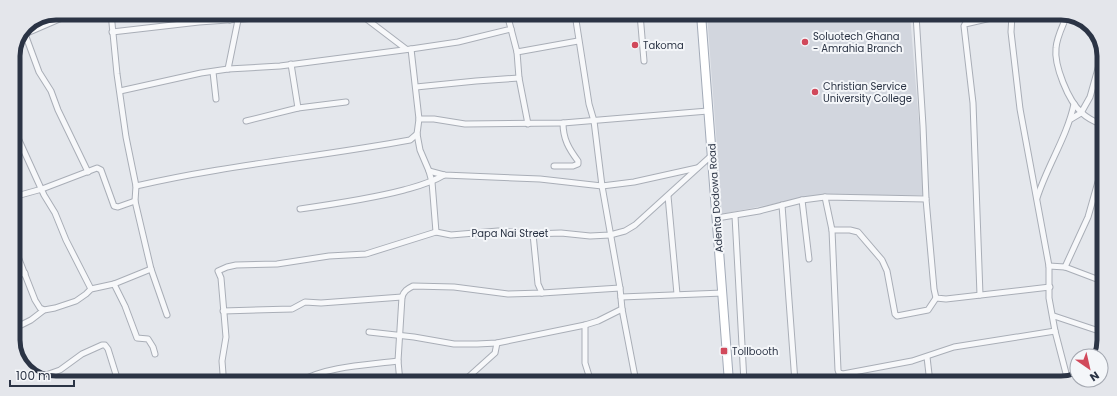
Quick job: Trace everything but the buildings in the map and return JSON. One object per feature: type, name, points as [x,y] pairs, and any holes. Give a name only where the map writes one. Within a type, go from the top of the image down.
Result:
[{"type":"main road","name":"Adenta Dodowa Road","points":[[701,20],[729,376]]},
{"type":"street","points":[[28,33],[56,20]]},
{"type":"street","points":[[111,20],[126,137],[136,186],[135,201],[151,269],[167,315]]},
{"type":"street","points":[[112,32],[193,23],[238,20],[228,69]]},
{"type":"street","points":[[368,20],[408,49],[416,88],[420,150],[430,171],[432,182],[436,232]]},
{"type":"street","points":[[509,20],[517,52],[519,78],[528,124]]},
{"type":"street","points":[[576,20],[589,104],[594,121],[602,186],[634,376]]},
{"type":"street","points":[[641,20],[644,61]]},
{"type":"street","points":[[832,230],[850,230],[858,232],[882,260],[887,271],[895,314],[897,316],[928,310],[936,298],[926,199],[916,20]]},
{"type":"street","points":[[980,295],[973,103],[964,26],[966,24],[983,20]]},
{"type":"street","points":[[1011,20],[1010,32],[1020,109],[1049,266],[1049,298],[1054,316],[1055,331],[1067,376]]},
{"type":"street","points":[[1065,21],[1058,36],[1056,61],[1064,84],[1074,104],[1082,113],[1097,123]]},
{"type":"street","points":[[120,91],[228,69],[291,64],[458,42],[511,29]]},
{"type":"street","points":[[25,39],[39,72],[50,91],[88,172]]},
{"type":"street","points":[[517,52],[578,42]]},
{"type":"street","points":[[291,64],[298,108]]},
{"type":"street","points":[[213,72],[216,99]]},
{"type":"street","points":[[1071,119],[1082,113],[1090,97],[1097,72]]},
{"type":"street","points":[[416,88],[519,78]]},
{"type":"street","points":[[246,122],[298,108],[346,102]]},
{"type":"street","points":[[1037,199],[1042,182],[1071,119],[1074,104]]},
{"type":"street","points":[[419,119],[434,119],[465,124],[528,124],[594,121],[708,111]]},
{"type":"street","points":[[554,166],[573,166],[578,164],[578,161],[566,142],[563,131],[563,123]]},
{"type":"street","points":[[136,186],[217,170],[354,150],[410,140],[418,134]]},
{"type":"street","points":[[410,140],[420,150]]},
{"type":"street","points":[[20,142],[90,289]]},
{"type":"street","name":"Papa Nai Street","points":[[223,311],[221,278],[218,271],[236,265],[291,263],[329,256],[366,254],[436,232],[451,235],[488,232],[590,236],[610,235],[625,231],[635,225],[668,196],[712,154]]},
{"type":"street","points":[[20,195],[42,189],[97,168],[101,170],[115,207],[135,201]]},
{"type":"street","points":[[430,171],[444,175],[540,179],[602,186],[634,182],[698,168]]},
{"type":"street","points":[[300,209],[352,202],[392,193],[432,182],[444,175]]},
{"type":"street","points":[[1033,182],[1042,182]]},
{"type":"street","points":[[1064,267],[1088,217],[1097,186]]},
{"type":"street","points":[[668,196],[677,294]]},
{"type":"street","points":[[717,218],[735,216],[802,200],[825,197],[926,199]]},
{"type":"street","points":[[825,197],[832,230],[839,373],[850,373],[912,361],[926,357],[938,351],[954,347],[1055,331]]},
{"type":"street","points":[[802,200],[809,259]]},
{"type":"street","points":[[782,205],[795,376]]},
{"type":"street","points":[[735,216],[744,376]]},
{"type":"street","points":[[532,234],[538,284],[542,293]]},
{"type":"street","points":[[20,261],[35,300],[40,308],[44,310]]},
{"type":"street","points":[[1049,266],[1064,267],[1097,279]]},
{"type":"street","points":[[20,326],[31,320],[44,310],[76,301],[90,289],[114,284],[151,269]]},
{"type":"street","points":[[20,274],[25,273]]},
{"type":"street","points":[[114,284],[125,306],[136,338],[148,339],[155,354]]},
{"type":"street","points":[[533,293],[538,284]]},
{"type":"street","points":[[399,376],[398,361],[402,297],[405,290],[413,286],[454,287],[508,294],[620,288]]},
{"type":"street","points":[[936,298],[943,300],[1050,287]]},
{"type":"street","points":[[621,297],[722,293]]},
{"type":"street","points":[[222,376],[222,361],[226,337],[223,311],[292,309],[305,302],[402,297]]},
{"type":"street","points":[[369,332],[461,344],[497,343],[585,325],[598,321],[622,309]]},
{"type":"street","points":[[1054,316],[1097,330]]},
{"type":"street","points":[[585,325],[585,363],[589,376]]},
{"type":"street","points":[[469,376],[495,353],[497,343]]},
{"type":"street","points":[[47,375],[60,370],[82,354],[102,345],[107,346],[116,376]]},
{"type":"street","points":[[926,357],[929,376]]},
{"type":"street","points":[[318,376],[329,371],[398,361]]},
{"type":"shaded area","name":"Christian Service University College","points":[[707,20],[910,20],[925,195],[813,196],[722,214]]},
{"type":"place","name":"Soluotech Ghana - Amrahia Branch","points":[[805,42]]},
{"type":"place","name":"Takoma","points":[[635,45]]},
{"type":"place","name":"Christian Service University College","points":[[815,92]]},
{"type":"place","name":"Tollbooth","points":[[724,351]]}]
